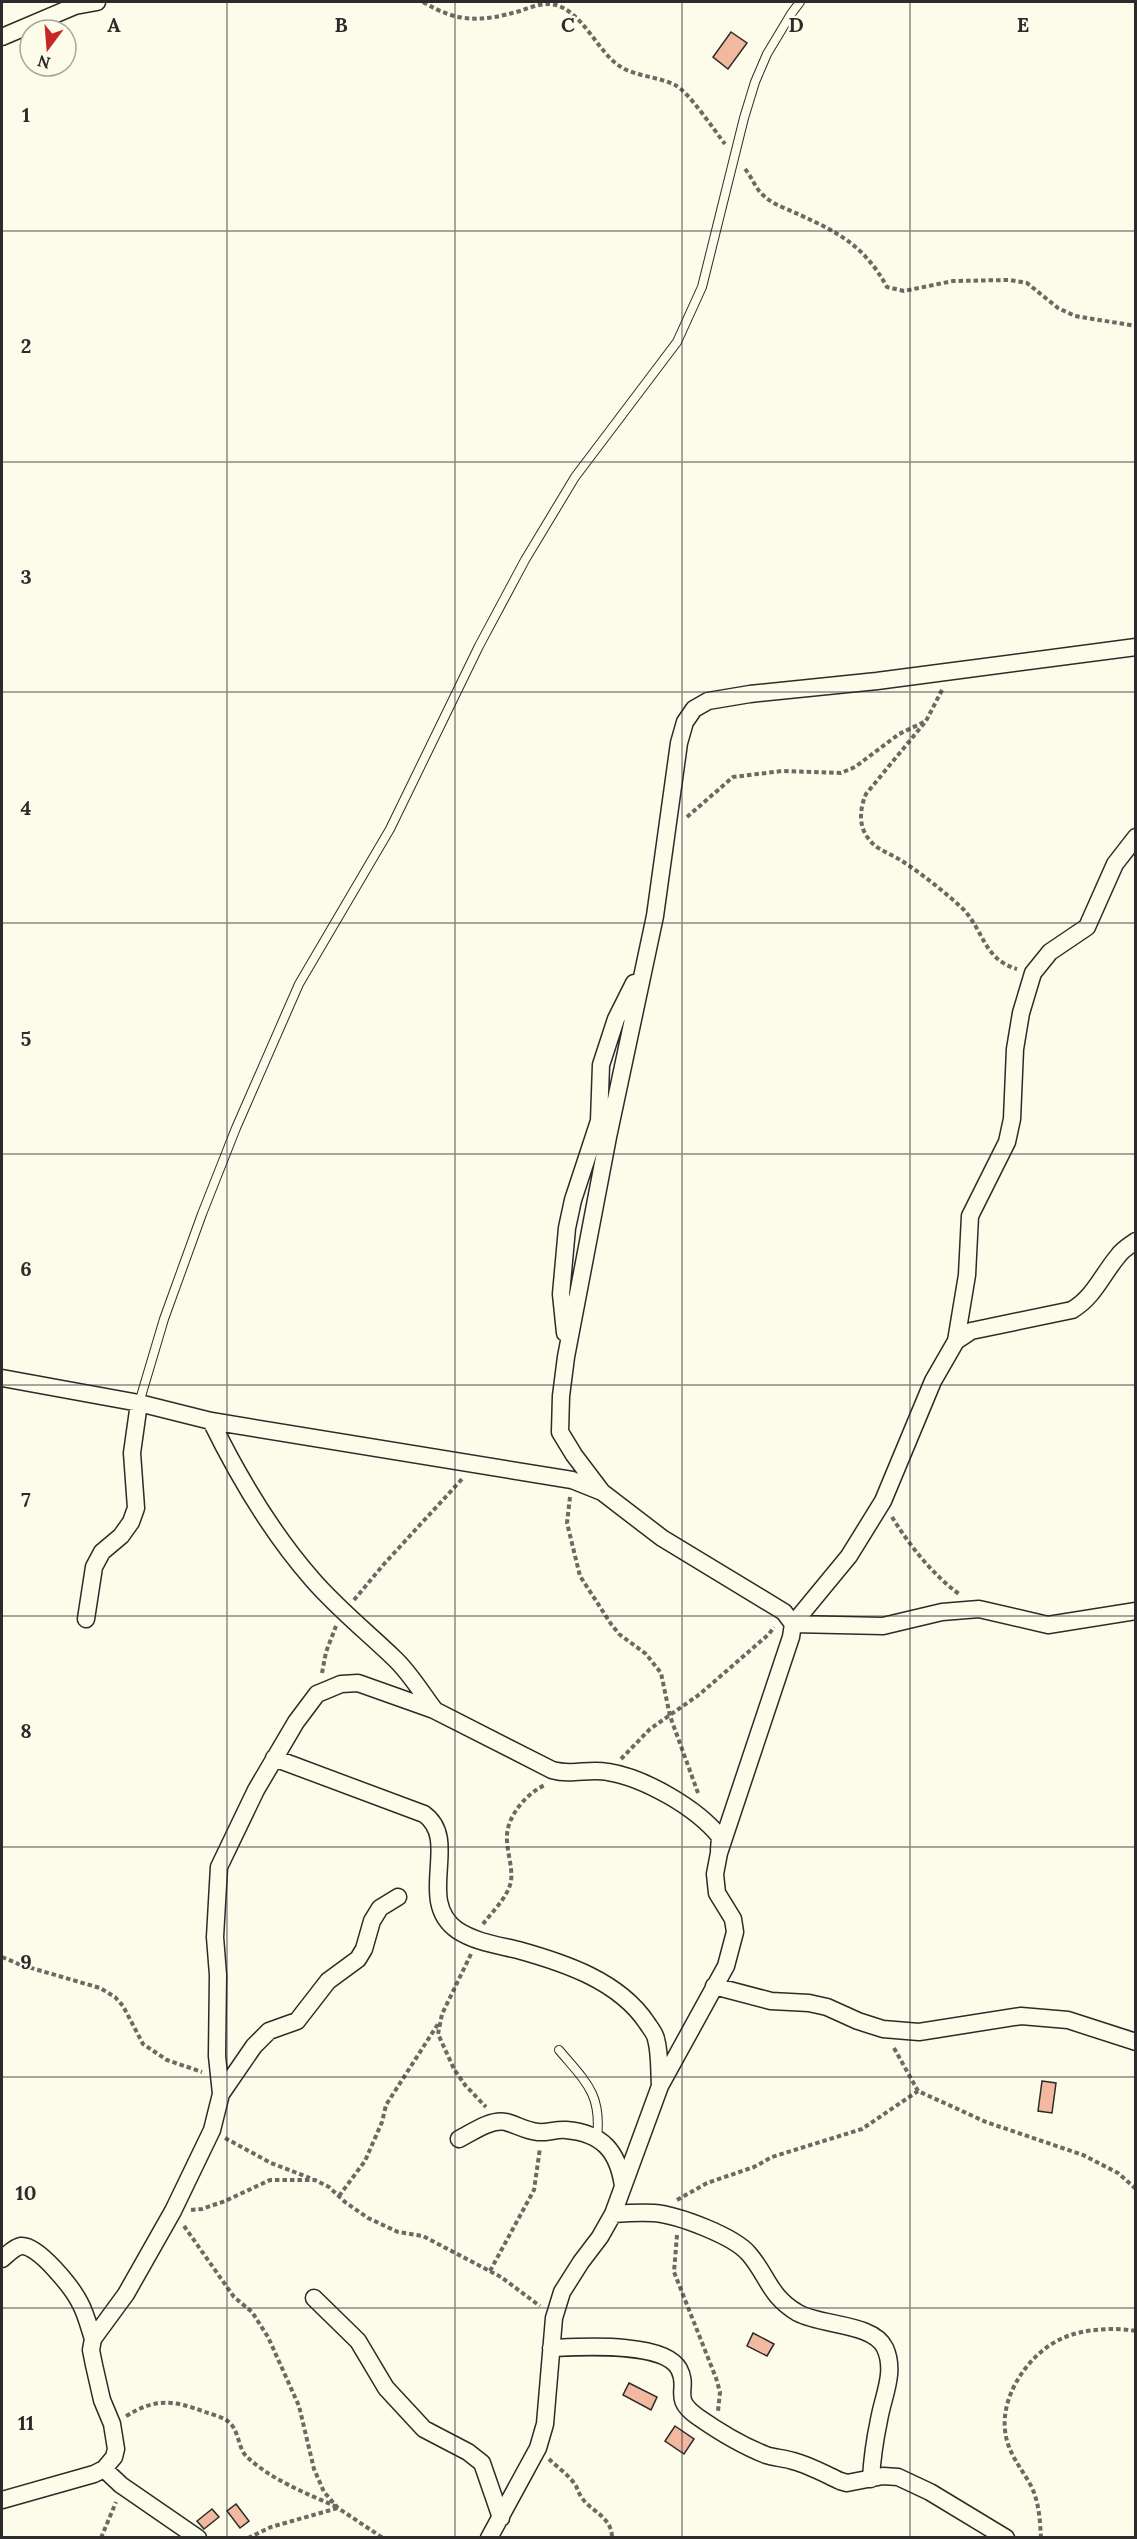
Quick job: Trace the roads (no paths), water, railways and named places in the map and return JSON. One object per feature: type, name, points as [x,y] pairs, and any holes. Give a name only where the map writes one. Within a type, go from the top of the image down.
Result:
[{"type":"street","points":[[2,36],[75,6],[97,2]]},
{"type":"street","points":[[572,1480],[561,1432],[561,1396],[566,1357],[655,916],[679,743],[686,722],[694,709],[708,701],[750,693],[1136,647]]},
{"type":"street","points":[[788,1618],[849,1556],[883,1501],[933,1381],[956,1341],[968,1275],[970,1216],[1007,1142],[1012,1119],[1015,1049],[1021,1013],[1033,973],[1050,952],[1087,927],[1115,864],[1136,837]]},
{"type":"street","points":[[566,1357],[561,1294],[567,1228],[573,1200],[599,1121],[601,1065],[616,1018],[644,962]]},
{"type":"street","points":[[956,1341],[971,1331],[1047,1317],[1084,1303],[1103,1280],[1118,1255],[1136,1241]]},
{"type":"street","points":[[2,1378],[139,1403],[212,1421],[572,1480],[603,1492]]},
{"type":"street","points":[[86,1619],[93,1567],[102,1552],[121,1536],[131,1522],[136,1508],[132,1453],[139,1403]]},
{"type":"street","points":[[212,1421],[237,1473],[261,1514],[312,1580],[344,1613],[395,1659],[434,1710]]},
{"type":"street","points":[[561,1432],[574,1455],[603,1492],[662,1538],[788,1618],[883,1626],[942,1612],[979,1609],[1048,1625],[1136,1611]]},
{"type":"street","points":[[719,1853],[791,1637],[788,1618]]},
{"type":"street","points":[[2,2500],[72,2481],[104,2469],[114,2457],[116,2449],[112,2424],[95,2373],[91,2350],[93,2339],[126,2294],[173,2211],[212,2130],[221,2094],[217,2056],[218,1975],[215,1938],[219,1867],[240,1820],[274,1758],[296,1722],[317,1694],[341,1684],[358,1683],[434,1710],[538,1763],[567,1774],[608,1772],[660,1792],[688,1807],[708,1822],[720,1837],[715,1874],[717,1893],[733,1919],[735,1932],[726,1966],[660,2086],[613,2214],[562,2292],[554,2318],[545,2424],[538,2448],[489,2538]]},
{"type":"street","points":[[274,1758],[424,1814],[432,1820],[439,1832],[437,1876],[439,1902],[446,1920],[471,1938],[573,1967],[620,1995],[641,2014],[656,2037],[660,2086]]},
{"type":"street","points":[[221,2094],[254,2046],[269,2031],[297,2021],[328,1981],[358,1959],[364,1950],[372,1921],[380,1908],[398,1897]]},
{"type":"street","points":[[714,1986],[771,2001],[809,2002],[883,2029],[919,2032],[1021,2016],[1068,2020],[1136,2042]]},
{"type":"street","points":[[459,2139],[488,2124],[506,2122],[527,2130],[563,2129],[580,2132],[597,2138],[610,2149],[620,2164],[623,2187]]},
{"type":"street","points":[[613,2214],[655,2213],[721,2234],[740,2244],[751,2256],[769,2287],[797,2312],[823,2322],[870,2334],[880,2340],[889,2362],[889,2378],[873,2448],[871,2479]]},
{"type":"street","points":[[2,2259],[19,2246],[31,2248],[43,2258],[66,2281],[81,2304],[93,2339]]},
{"type":"street","points":[[314,2298],[358,2341],[386,2388],[424,2429],[468,2452],[482,2463],[501,2518]]},
{"type":"street","points":[[551,2348],[603,2347],[654,2354],[671,2360],[679,2369],[682,2378],[682,2401],[696,2416],[764,2454],[793,2460],[840,2481],[847,2482],[883,2476],[898,2477],[930,2492],[1005,2538]]},
{"type":"street","points":[[104,2469],[121,2485],[198,2538]]},
{"type":"lane","points":[[139,1403],[164,1319],[202,1214],[236,1128],[299,984],[390,829],[479,646],[525,560],[575,477],[676,342],[702,287],[744,118],[767,54],[800,2]]},
{"type":"lane","points":[[559,2050],[582,2078],[597,2103],[599,2116],[597,2138]]}]
